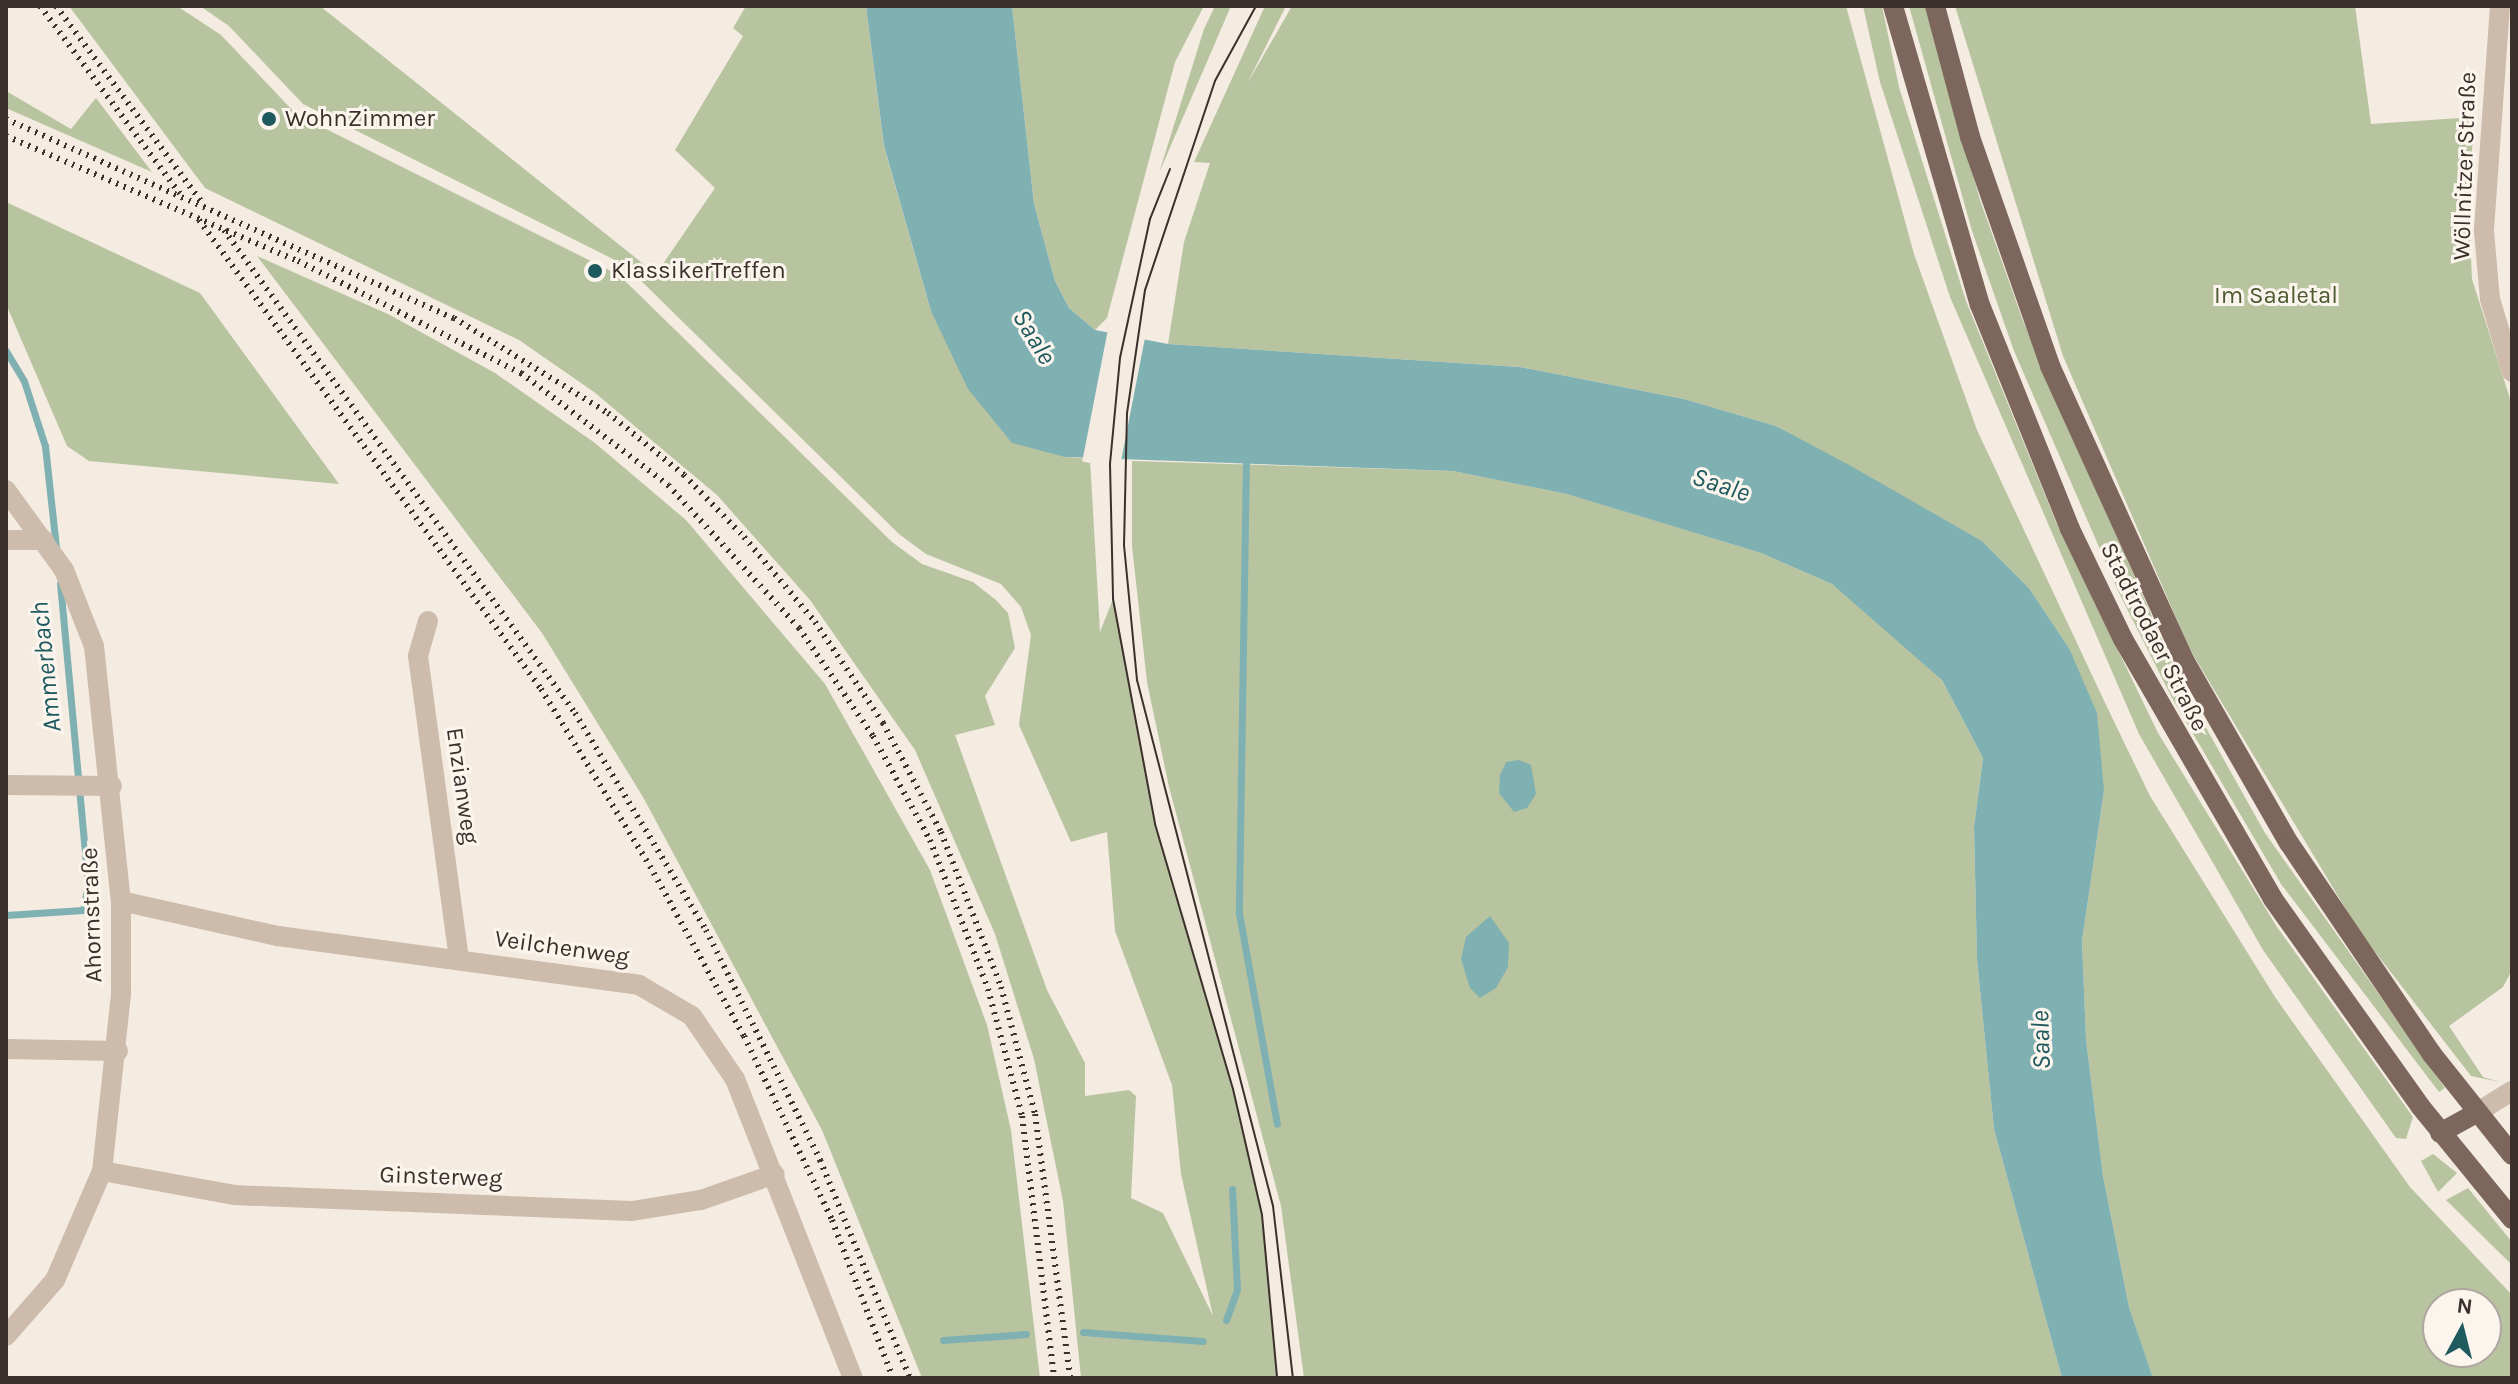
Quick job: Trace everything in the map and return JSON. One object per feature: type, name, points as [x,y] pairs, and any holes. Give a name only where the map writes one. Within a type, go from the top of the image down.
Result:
[{"type":"main road","name":"Stadtrodaer Straße","points":[[1893,6],[1980,305],[2053,488],[2123,639],[2273,899],[2440,1133],[2512,1219]]},
{"type":"main road","name":"Stadtrodaer Straße","points":[[1935,6],[1970,137],[2050,366],[2184,660],[2289,843],[2478,1112],[2512,1155]]},
{"type":"main road","points":[[2440,1133],[2478,1112]]},
{"type":"street","name":"Wöllnitzer Straße","points":[[2500,6],[2484,231],[2490,299],[2512,372]]},
{"type":"street","name":"Ahornstraße","points":[[6,490],[64,570],[94,646],[112,786],[121,901],[118,1051],[102,1171],[55,1280],[6,1336]]},
{"type":"street","points":[[6,540],[46,543]]},
{"type":"street","name":"Enzianweg","points":[[428,621],[418,656],[459,959]]},
{"type":"street","points":[[6,785],[112,786]]},
{"type":"street","name":"Veilchenweg","points":[[121,901],[278,936],[639,985],[692,1016],[735,1079],[853,1378]]},
{"type":"street","points":[[6,1049],[118,1051]]},
{"type":"street","points":[[2478,1112],[2512,1091]]},
{"type":"street","name":"Ginsterweg","points":[[102,1171],[234,1195],[632,1211],[701,1200],[775,1174]]},
{"type":"green space","points":[[69,6],[177,6],[221,35],[296,114],[619,275],[892,542],[922,564],[973,582],[1008,613],[1015,648],[985,696],[995,725],[955,735],[1047,990],[1085,1063],[1085,1096],[1129,1090],[1136,1096],[1131,1198],[1163,1213],[1213,1316],[1181,1174],[1172,1085],[1115,931],[1107,832],[1071,842],[1019,725],[1031,635],[1021,607],[1001,584],[926,554],[899,534],[625,265],[303,104],[229,26],[200,6],[320,6],[656,274],[715,188],[675,150],[743,36],[733,28],[746,6],[866,6],[884,147],[931,311],[1065,457],[1090,459],[1100,632],[1113,599],[1155,824],[1233,1089],[1262,1215],[1277,1378],[1081,1378],[1063,1201],[1034,1059],[995,934],[915,750],[810,600],[717,495],[594,392],[519,340],[205,188]]},
{"type":"green space","points":[[1012,6],[1204,6],[1175,62],[1107,318],[1095,330],[1069,308],[1055,281],[1034,204]]},
{"type":"green space","points":[[1215,6],[1231,6],[1159,173],[1204,29]]},
{"type":"green space","points":[[1265,6],[1286,6],[1247,84],[1292,6],[1846,6],[1914,254],[1977,430],[2150,796],[2275,997],[2410,1187],[2512,1295],[2512,1378],[2153,1378],[2129,1307],[2103,1176],[2086,1039],[2082,941],[2104,791],[2069,648],[2029,588],[1982,541],[1776,426],[1684,399],[1520,367],[1168,344],[1184,242],[1210,163],[1194,162]]},
{"type":"green space","points":[[1863,6],[1882,6],[1899,87],[1966,301],[2056,522],[2158,733],[2277,927],[2413,1117],[2406,1139],[2396,1138],[2263,950],[2139,734],[1950,297],[1880,82]]},
{"type":"green space","points":[[1909,6],[1925,6],[1980,200],[2023,321],[2181,683],[2265,833],[2445,1088],[2439,1092],[2281,884],[2171,696],[2119,593],[2014,351],[1972,231]]},
{"type":"green space","name":"Im Saaletal","points":[[1955,6],[2355,6],[2371,124],[2475,117],[2468,192],[2472,279],[2512,405],[2512,970],[2503,987],[2449,1026],[2483,1077],[2500,1082],[2471,1076],[2359,931],[2189,648],[2063,356]]},
{"type":"green space","points":[[6,91],[71,129],[96,98],[152,172],[6,108]]},
{"type":"green space","points":[[6,202],[200,293],[339,484],[89,461],[67,446],[6,304]]},
{"type":"green space","points":[[257,256],[390,315],[495,373],[595,443],[686,520],[825,684],[930,870],[987,1025],[1011,1130],[1040,1378],[922,1378],[822,1130],[643,797],[542,633]]},
{"type":"green space","points":[[1132,461],[1453,471],[1568,494],[1761,553],[1832,584],[1897,636],[1942,680],[1983,758],[1974,827],[1977,960],[1994,1129],[2062,1378],[1304,1378],[1281,1206],[1169,787],[1147,682],[1132,546]]},
{"type":"green space","points":[[2433,1154],[2457,1173],[2438,1192],[2421,1161]]},
{"type":"green space","points":[[2468,1188],[2512,1242],[2512,1265],[2446,1200]]},
{"type":"water","name":"Saale","points":[[866,6],[1012,6],[1034,204],[1055,281],[1069,308],[1095,330],[1168,344],[1520,367],[1684,399],[1776,426],[1851,466],[1982,541],[2029,588],[2069,648],[2097,713],[2104,791],[2082,941],[2086,1039],[2103,1176],[2129,1307],[2153,1378],[2062,1378],[1994,1129],[1977,960],[1974,827],[1983,758],[1942,680],[1832,584],[1761,553],[1567,494],[1453,471],[1065,457],[1012,443],[968,389],[931,311],[884,146]]},
{"type":"water","points":[[1519,760],[1531,765],[1536,794],[1527,808],[1514,812],[1499,793],[1500,775],[1506,762]]},
{"type":"water","points":[[1490,916],[1509,943],[1508,967],[1496,988],[1480,998],[1470,988],[1461,959],[1466,937]]},
{"type":"pier","points":[[1108,329],[1145,336],[1120,469],[1082,462]]},
{"type":"waterway","name":"Ammerbach","points":[[6,351],[24,381],[45,446],[56,547]]},
{"type":"waterway","points":[[1246,457],[1239,913],[1277,1124]]},
{"type":"waterway","name":"Ammerbach","points":[[6,915],[83,910],[88,885],[60,583]]},
{"type":"waterway","points":[[1226,1320],[1237,1290],[1232,1189]]},
{"type":"waterway","points":[[1083,1332],[1203,1341]]},
{"type":"waterway","points":[[943,1340],[1026,1334]]},
{"type":"tram line","points":[[1256,6],[1215,81],[1145,290],[1127,413],[1124,545],[1137,680],[1273,1206],[1293,1378]]},
{"type":"tram line","points":[[1170,169],[1150,219],[1120,358],[1110,464],[1113,599],[1155,824],[1233,1089],[1262,1215],[1277,1378]]},
{"type":"railway","points":[[40,6],[180,194]]},
{"type":"railway","points":[[56,6],[204,205]]},
{"type":"railway","points":[[6,119],[454,318],[608,413],[684,475],[744,537],[815,622],[883,723],[941,832],[1001,987],[1035,1114],[1070,1378]]},
{"type":"railway","points":[[6,136],[298,261],[521,373],[668,485],[799,628],[873,736],[930,840],[988,989],[1022,1116],[1054,1378]]},
{"type":"railway","points":[[199,220],[541,689],[650,866],[744,1036],[832,1220],[893,1378]]},
{"type":"railway","points":[[224,230],[575,713],[706,930],[820,1160],[910,1378]]},
{"type":"place","name":"WohnZimmer","points":[[269,119]]},
{"type":"place","name":"KlassikerTreffen","points":[[595,271]]}]
